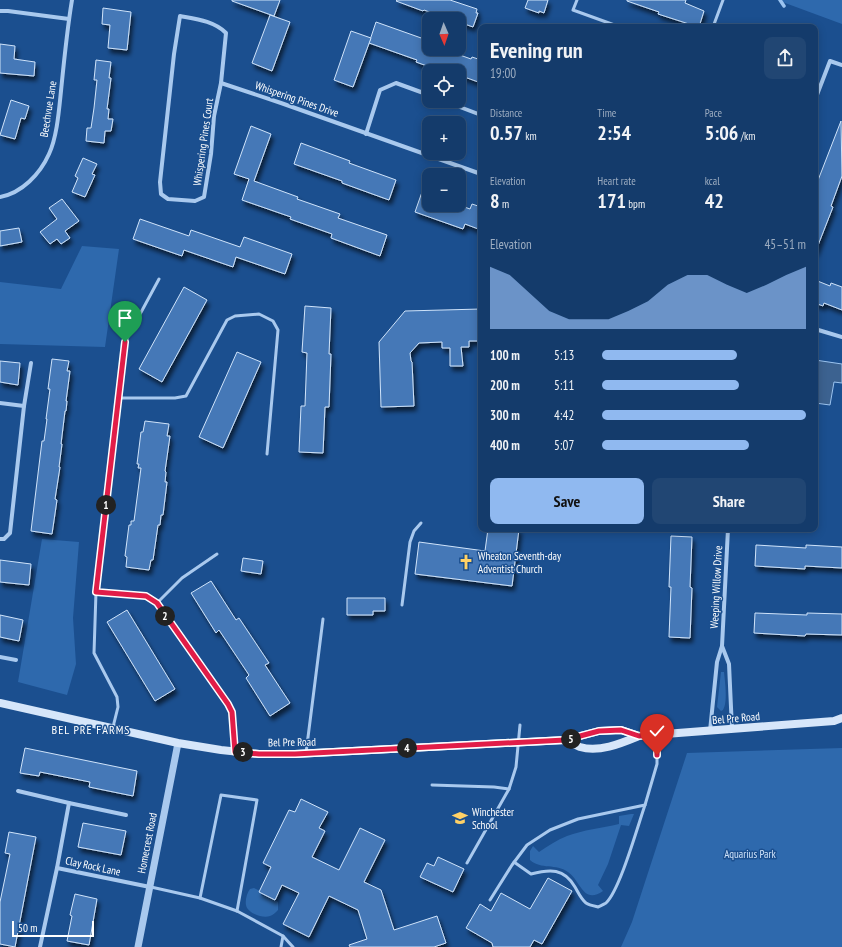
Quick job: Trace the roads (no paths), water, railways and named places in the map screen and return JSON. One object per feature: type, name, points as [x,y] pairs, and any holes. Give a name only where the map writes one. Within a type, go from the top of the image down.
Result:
[{"type":"main road","name":"Bel Pre Road","points":[[0,703],[178,743],[235,752],[259,754],[565,740],[599,731],[621,730],[639,736]]},
{"type":"main road","name":"Bel Pre Road","points":[[565,740],[581,748],[598,749],[622,743],[639,736],[834,721],[842,718]]},
{"type":"main road","points":[[834,721],[842,727]]},
{"type":"street","name":"Beechvue Lane","points":[[0,197],[7,196],[23,187],[42,168],[50,153],[57,121],[72,0]]},
{"type":"street","points":[[0,11],[69,19]]},
{"type":"street","name":"Whispering Pines Court","points":[[180,16],[198,19],[220,27],[226,33],[222,83],[214,116],[211,154],[204,197],[195,201],[168,199],[161,194],[160,182],[172,68],[180,16]]},
{"type":"street","points":[[818,92],[830,61],[842,65]]},
{"type":"street","name":"Whispering Pines Drive","points":[[222,83],[478,173]]},
{"type":"street","points":[[366,134],[380,90],[396,83],[422,92]]},
{"type":"street","points":[[462,108],[478,114]]},
{"type":"street","points":[[818,330],[842,337]]},
{"type":"street","points":[[0,538],[4,539],[10,533],[24,406],[31,363]]},
{"type":"street","points":[[0,403],[24,406]]},
{"type":"street","name":"Weeping Willow Drive","points":[[710,731],[717,662],[722,646],[728,532]]},
{"type":"street","name":"Weeping Willow Drive","points":[[722,646],[729,664],[732,729]]},
{"type":"street","points":[[0,657],[16,660]]},
{"type":"street","name":"Homecrest Road","points":[[138,947],[178,743]]},
{"type":"street","points":[[18,791],[126,814]]},
{"type":"street","name":"Clay Rock Lane","points":[[40,947],[69,803]]},
{"type":"street","name":"Clay Rock Lane","points":[[57,868],[150,887]]},
{"type":"lane","points":[[576,0],[573,10],[612,24]]},
{"type":"lane","points":[[714,24],[723,0]]},
{"type":"lane","points":[[112,728],[118,707],[117,697],[94,652],[96,592],[125,342],[159,279]]},
{"type":"lane","points":[[118,398],[175,398],[186,396],[227,320],[235,316],[259,314],[273,321],[278,330],[267,454]]},
{"type":"lane","points":[[402,605],[410,542],[414,531],[421,523]]},
{"type":"lane","points":[[157,603],[182,578],[217,554]]},
{"type":"lane","points":[[96,592],[146,596],[157,603],[228,704],[232,712],[235,752]]},
{"type":"lane","points":[[306,753],[323,619]]},
{"type":"lane","points":[[467,863],[509,789],[516,767],[520,724]]},
{"type":"lane","points":[[514,862],[531,874],[544,870],[562,873],[573,884],[581,897],[587,903],[598,907],[606,902],[613,893],[620,876],[645,805],[657,764],[657,734]]},
{"type":"lane","points":[[432,785],[494,787],[509,789]]},
{"type":"lane","points":[[200,898],[221,795],[257,800],[237,911]]},
{"type":"lane","points":[[490,900],[514,862],[527,845],[550,830],[578,819],[645,805]]},
{"type":"lane","points":[[150,887],[200,898],[237,911],[283,936],[293,947]]},
{"type":"lane","points":[[281,947],[283,936]]},
{"type":"waterway","points":[[780,0],[784,6]]},
{"type":"place","name":"Wheaton Seventh-day Adventist Church","points":[[466,562]]},
{"type":"place","name":"Winchester School","points":[[460,818]]},
{"type":"district","name":"BEL PRE FARMS","points":[[91,730]]},
{"type":"park label","name":"Aquarius Park","points":[[750,854]]}]
